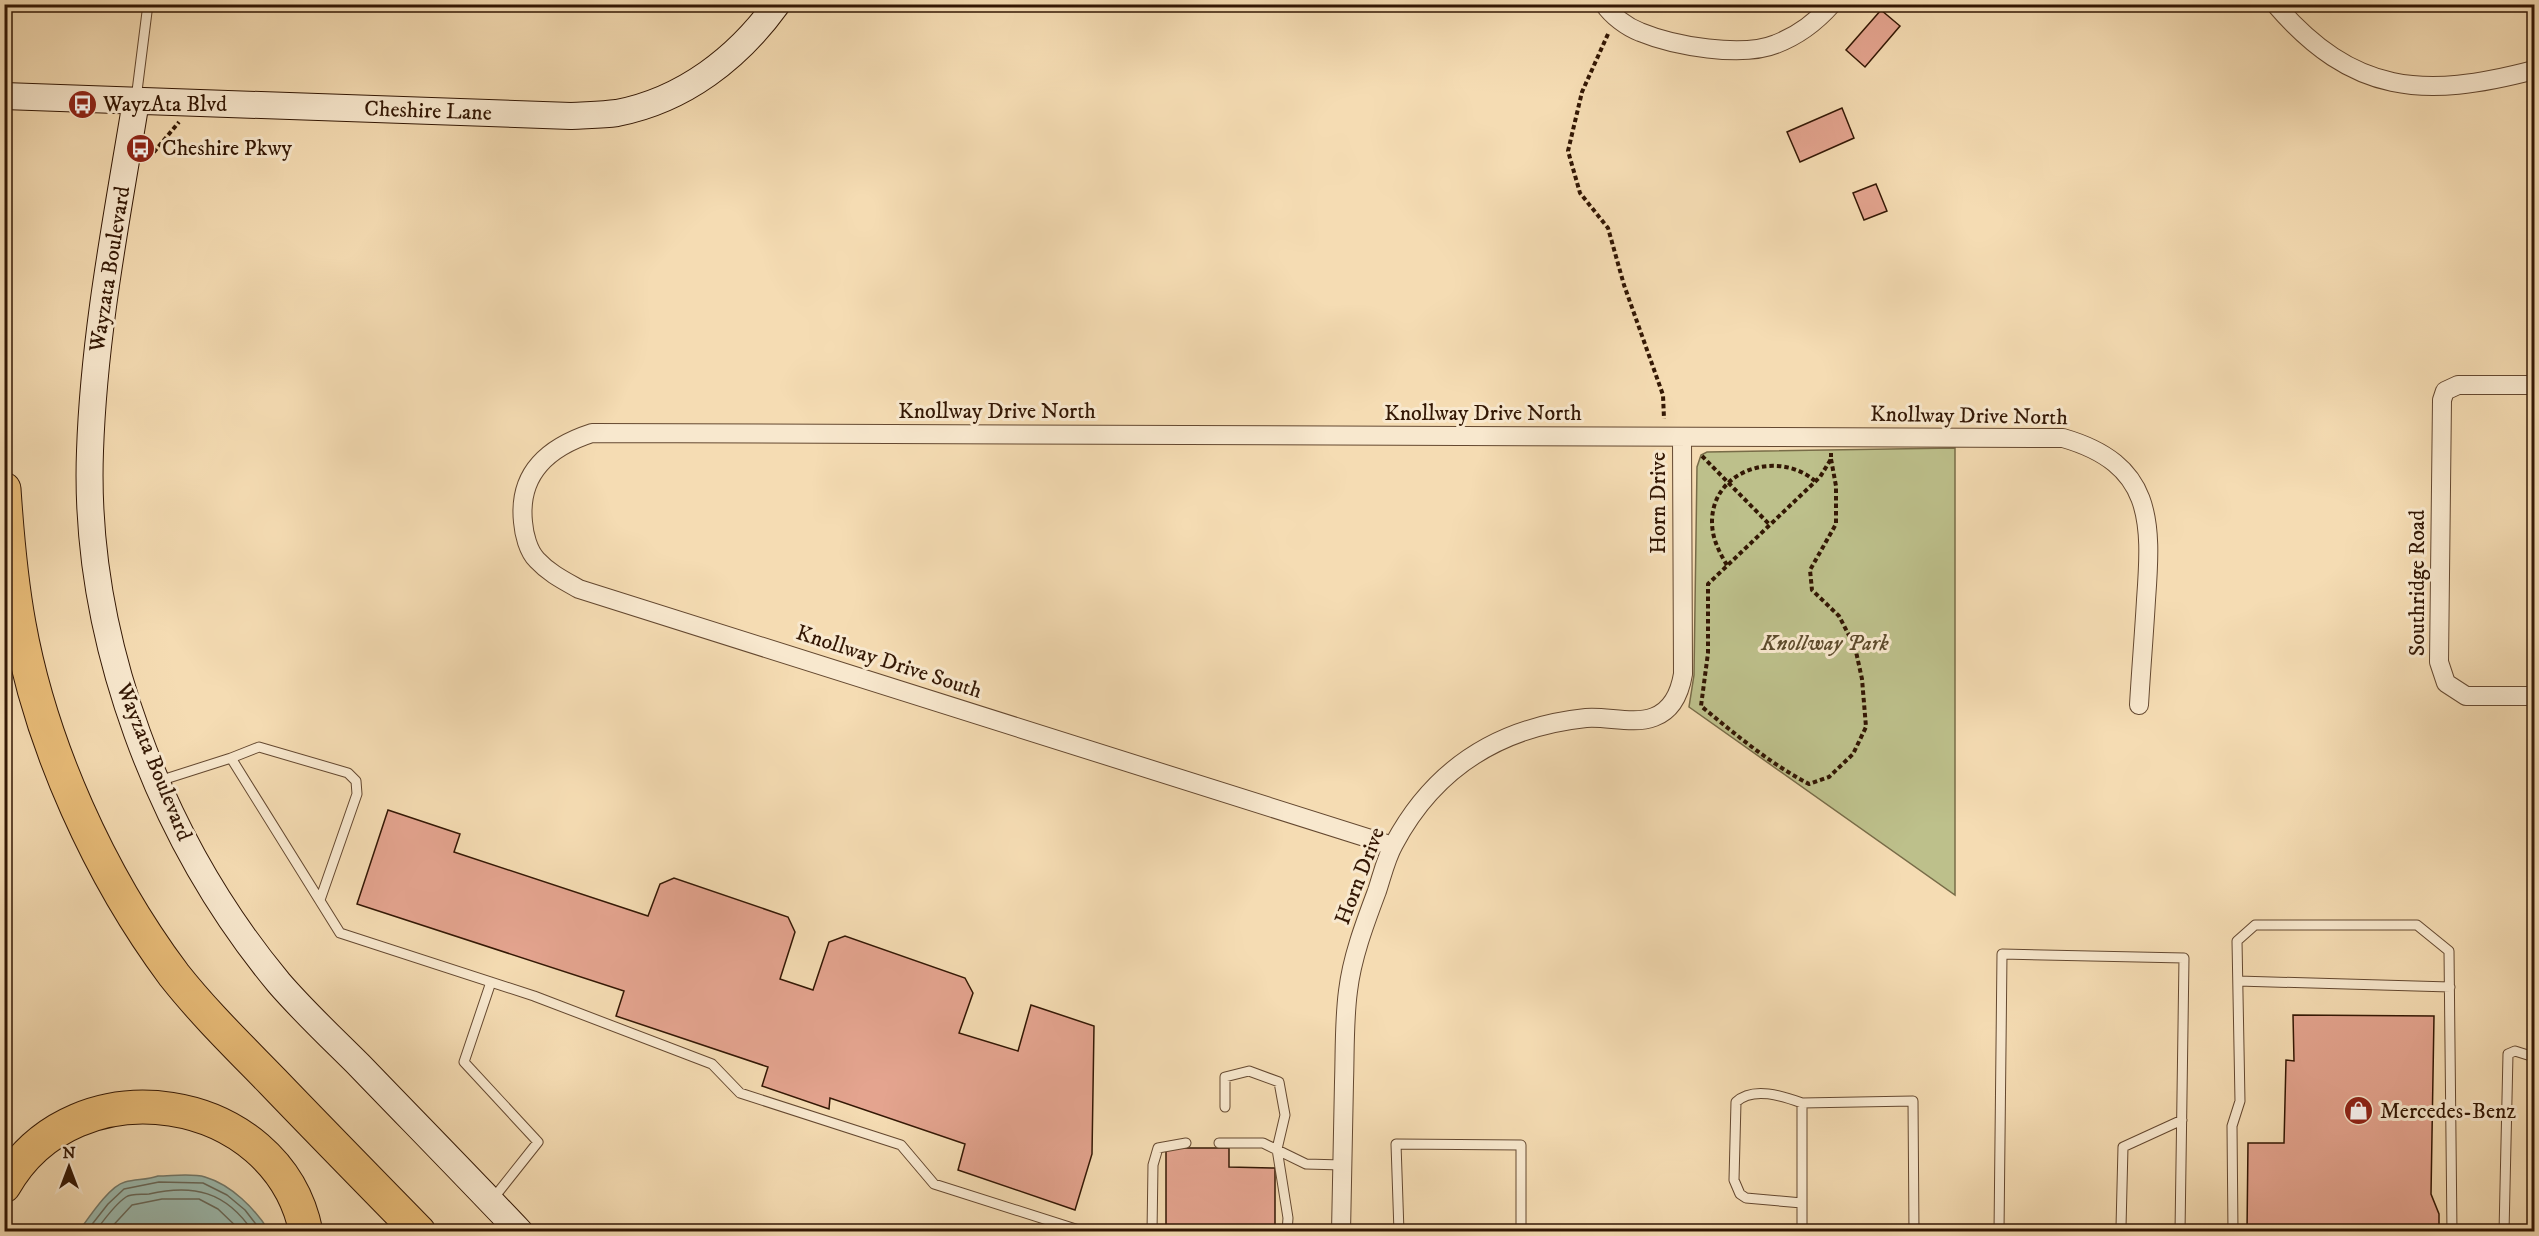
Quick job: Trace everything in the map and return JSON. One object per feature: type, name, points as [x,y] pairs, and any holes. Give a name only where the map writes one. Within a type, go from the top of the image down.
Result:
[{"type":"highway","points":[[4,489],[19,625],[32,683],[56,755],[87,827],[118,887],[146,934],[196,1002],[419,1232]]},
{"type":"highway","points":[[4,1186],[15,1167],[40,1140],[77,1119],[112,1109],[132,1107],[167,1109],[222,1125],[253,1144],[290,1187],[300,1206],[306,1232]]},
{"type":"street","name":"Cheshire Lane","points":[[4,96],[571,116],[617,113],[658,100],[701,79],[728,61],[757,33],[777,4]]},
{"type":"street","points":[[1610,11],[1639,32],[1710,48],[1747,50],[1775,45],[1805,28],[1832,4]]},
{"type":"street","points":[[2275,4],[2292,25],[2328,55],[2362,73],[2399,84],[2437,87],[2479,84],[2535,70]]},
{"type":"street","name":"Wayzata Boulevard","points":[[136,101],[94,370],[90,465],[92,532],[101,598],[117,671],[134,724],[182,837],[225,912],[280,984],[520,1232]]},
{"type":"street","name":"Southridge Road","points":[[2535,385],[2458,385],[2445,391],[2442,400],[2439,662],[2446,683],[2466,696],[2535,696]]},
{"type":"street","name":"Knollway Drive North","points":[[592,433],[2063,438],[2087,445],[2110,458],[2130,478],[2141,499],[2148,524],[2150,551],[2139,705]]},
{"type":"street","name":"Knollway Drive South","points":[[592,433],[567,441],[540,463],[527,483],[521,505],[524,533],[535,558],[552,574],[579,589],[1393,846]]},
{"type":"street","name":"Horn Drive","points":[[1341,1232],[1348,990],[1365,922],[1393,846],[1416,812],[1444,778],[1468,757],[1496,741],[1525,729],[1556,722],[1589,718],[1654,717],[1669,707],[1680,692],[1683,674],[1673,438]]},
{"type":"lane","points":[[136,101],[148,4]]},
{"type":"lane","points":[[157,782],[259,747],[348,773],[356,781],[357,794],[320,900]]},
{"type":"lane","points":[[231,758],[340,933],[534,996],[712,1064],[740,1093],[901,1145],[934,1184],[1085,1232]]},
{"type":"lane","points":[[2534,957],[2535,898]]},
{"type":"lane","points":[[2233,1232],[2232,1126],[2240,1101],[2237,941],[2255,925],[2417,925],[2449,951],[2451,1232]]},
{"type":"lane","points":[[1999,1232],[2002,954],[2184,958],[2180,1232]]},
{"type":"lane","points":[[2238,981],[2450,987]]},
{"type":"lane","points":[[491,982],[464,1062],[538,1142],[491,1202]]},
{"type":"lane","points":[[2504,1232],[2508,1054],[2515,1051],[2535,1057]]},
{"type":"lane","points":[[1225,1107],[1225,1077],[1249,1071],[1279,1082],[1285,1115],[1277,1149],[1288,1218],[1287,1232]]},
{"type":"lane","points":[[1802,1203],[1746,1198],[1736,1188],[1734,1168],[1736,1102],[1751,1094],[1783,1096],[1802,1103],[1913,1101],[1914,1232]]},
{"type":"lane","points":[[1802,1103],[1802,1232]]},
{"type":"lane","points":[[2119,1230],[2123,1147],[2182,1120]]},
{"type":"lane","points":[[1152,1232],[1153,1165],[1158,1148],[1186,1143]]},
{"type":"lane","points":[[1219,1143],[1263,1143],[1306,1164],[1342,1165]]},
{"type":"lane","points":[[1399,1232],[1396,1144],[1521,1145],[1521,1232]]},
{"type":"path","points":[[1610,11],[1582,92],[1568,152],[1580,193],[1608,228],[1624,285],[1663,395],[1673,438],[1728,481],[1768,524]]},
{"type":"path","points":[[148,159],[172,134],[180,120]]},
{"type":"path","points":[[1831,437],[1831,459],[1836,486],[1836,524],[1810,570],[1812,590],[1839,616],[1855,647],[1862,679],[1866,727],[1853,754],[1829,777],[1809,784],[1743,741],[1701,706],[1708,653],[1708,584],[1815,481],[1831,459]]},
{"type":"path","points":[[1727,566],[1714,537],[1712,521],[1715,504],[1728,481],[1753,467],[1772,465],[1803,471],[1815,481]]},
{"type":"green space","name":"Knollway Park","points":[[1955,448],[1955,895],[1689,707],[1694,675],[1697,467],[1701,455],[1707,452]]},
{"type":"water","points":[[194,1175],[215,1181],[242,1199],[269,1231],[79,1231],[99,1204],[119,1185],[158,1176]]},
{"type":"building","points":[[1881,10],[1900,26],[1865,67],[1846,50]]},
{"type":"building","points":[[1842,108],[1854,138],[1800,162],[1787,132]]},
{"type":"building","points":[[1876,184],[1887,211],[1864,220],[1853,193]]},
{"type":"building","points":[[388,810],[460,834],[454,852],[648,916],[660,884],[674,878],[788,917],[795,932],[780,979],[813,990],[829,942],[845,936],[965,978],[973,993],[959,1033],[1018,1051],[1031,1005],[1094,1026],[1092,1154],[1075,1210],[958,1170],[965,1144],[830,1098],[829,1109],[762,1086],[768,1067],[616,1016],[624,991],[357,904]]},
{"type":"building","name":"Mercedes-Benz","points":[[2293,1015],[2434,1016],[2431,1194],[2439,1214],[2439,1232],[2247,1232],[2248,1143],[2284,1143],[2286,1060],[2294,1061]]},
{"type":"building","points":[[1166,1148],[1229,1148],[1229,1167],[1275,1168],[1275,1232],[1166,1232]]},
{"type":"place","name":"WayzAta Blvd","points":[[82,104]]},
{"type":"place","name":"Cheshire Pkwy","points":[[141,148]]},
{"type":"place","name":"Mercedes-Benz","points":[[2359,1111]]}]
